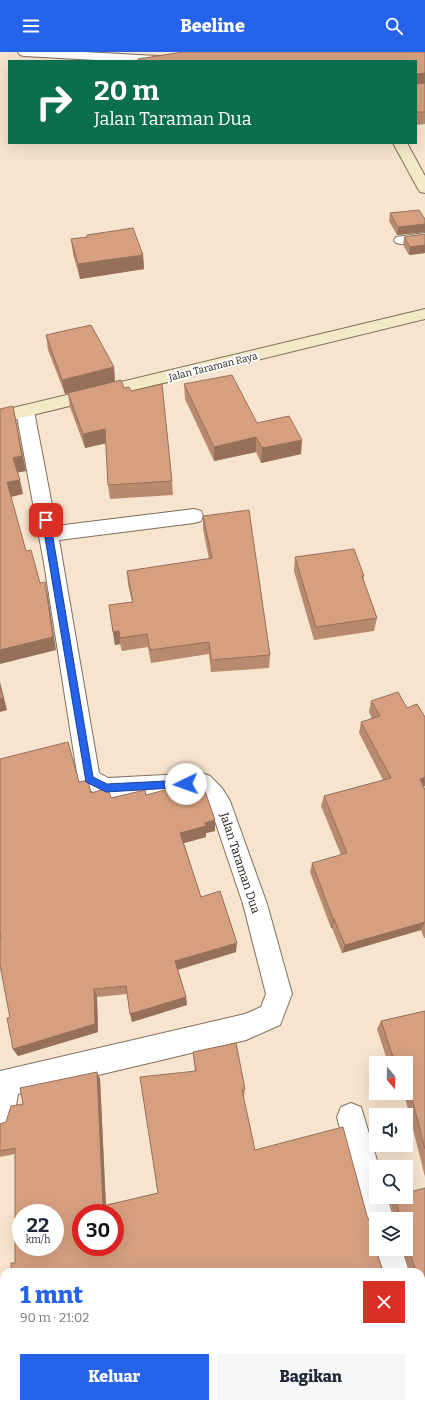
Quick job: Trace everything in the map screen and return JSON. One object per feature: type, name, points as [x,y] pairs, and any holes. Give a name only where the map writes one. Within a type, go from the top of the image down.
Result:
[{"type":"street","points":[[24,52],[159,60]]},
{"type":"street","points":[[401,144],[425,189]]},
{"type":"street","name":"Jalan Taraman Raya","points":[[0,417],[425,314]]},
{"type":"street","name":"Jalan Taraman Dua","points":[[3,1085],[246,1027],[271,1016],[279,994],[255,904],[222,808],[214,795],[202,783],[106,788],[89,780],[49,534],[25,411]]},
{"type":"street","points":[[49,534],[194,516]]},
{"type":"street","points":[[0,1117],[3,1085]]},
{"type":"street","points":[[351,1117],[377,1212]]},
{"type":"street","points":[[390,1256],[393,1268]]},
{"type":"lane","points":[[402,240],[425,237]]},
{"type":"building","points":[[183,52],[425,52],[425,73],[417,74],[417,60],[138,59]]},
{"type":"building","points":[[425,83],[425,112],[417,112],[417,84]]},
{"type":"building","points":[[419,210],[425,219],[425,224],[398,227],[390,213]]},
{"type":"building","points":[[133,228],[143,255],[78,264],[71,239]]},
{"type":"building","points":[[425,234],[425,245],[410,247],[404,237]]},
{"type":"building","points":[[91,325],[114,367],[62,380],[46,335]]},
{"type":"building","points":[[232,375],[257,423],[289,416],[302,440],[262,448],[256,437],[214,447],[184,384]]},
{"type":"building","points":[[121,380],[124,388],[129,387],[131,391],[162,384],[172,481],[108,485],[105,429],[83,434],[68,393]]},
{"type":"building","points":[[13,406],[22,456],[13,458],[20,480],[7,482],[26,551],[31,550],[40,583],[45,582],[53,637],[0,650],[0,409]]},
{"type":"building","points":[[249,510],[270,655],[211,660],[209,642],[150,650],[147,634],[120,638],[119,631],[113,632],[109,605],[133,602],[127,571],[212,558],[203,516]]},
{"type":"building","points":[[354,549],[377,618],[316,627],[295,557]]},
{"type":"building","points":[[0,685],[3,698],[0,699]]},
{"type":"building","points":[[398,692],[407,708],[417,704],[425,717],[425,777],[420,779],[425,790],[425,922],[345,945],[333,919],[312,863],[347,853],[324,796],[391,778],[361,722],[380,716],[371,701]]},
{"type":"building","points":[[68,742],[79,782],[88,780],[91,793],[108,788],[111,798],[145,790],[146,795],[191,783],[193,789],[200,787],[205,791],[215,820],[205,823],[206,826],[180,833],[201,897],[220,891],[237,943],[175,961],[186,997],[130,1014],[126,986],[94,989],[95,1024],[13,1049],[7,1018],[10,1018],[0,965],[0,759]]},
{"type":"building","points":[[425,1011],[425,1149],[412,1100],[413,1056],[393,1056],[381,1021]]},
{"type":"building","points":[[236,1043],[245,1089],[242,1090],[255,1150],[343,1127],[369,1220],[369,1256],[378,1256],[382,1268],[11,1268],[11,1263],[15,1263],[15,1256],[64,1256],[64,1204],[15,1204],[15,1148],[0,1151],[0,1124],[6,1122],[11,1106],[23,1104],[20,1088],[97,1072],[103,1204],[72,1204],[72,1256],[124,1256],[124,1204],[111,1204],[158,1193],[140,1077],[196,1071],[193,1052]]},
{"type":"building","points":[[425,1188],[425,1268],[415,1268],[411,1256],[413,1256],[413,1212],[399,1212],[397,1204],[413,1204],[413,1191]]},
{"type":"route","points":[[46,520],[89,780],[106,788],[186,784]]}]
